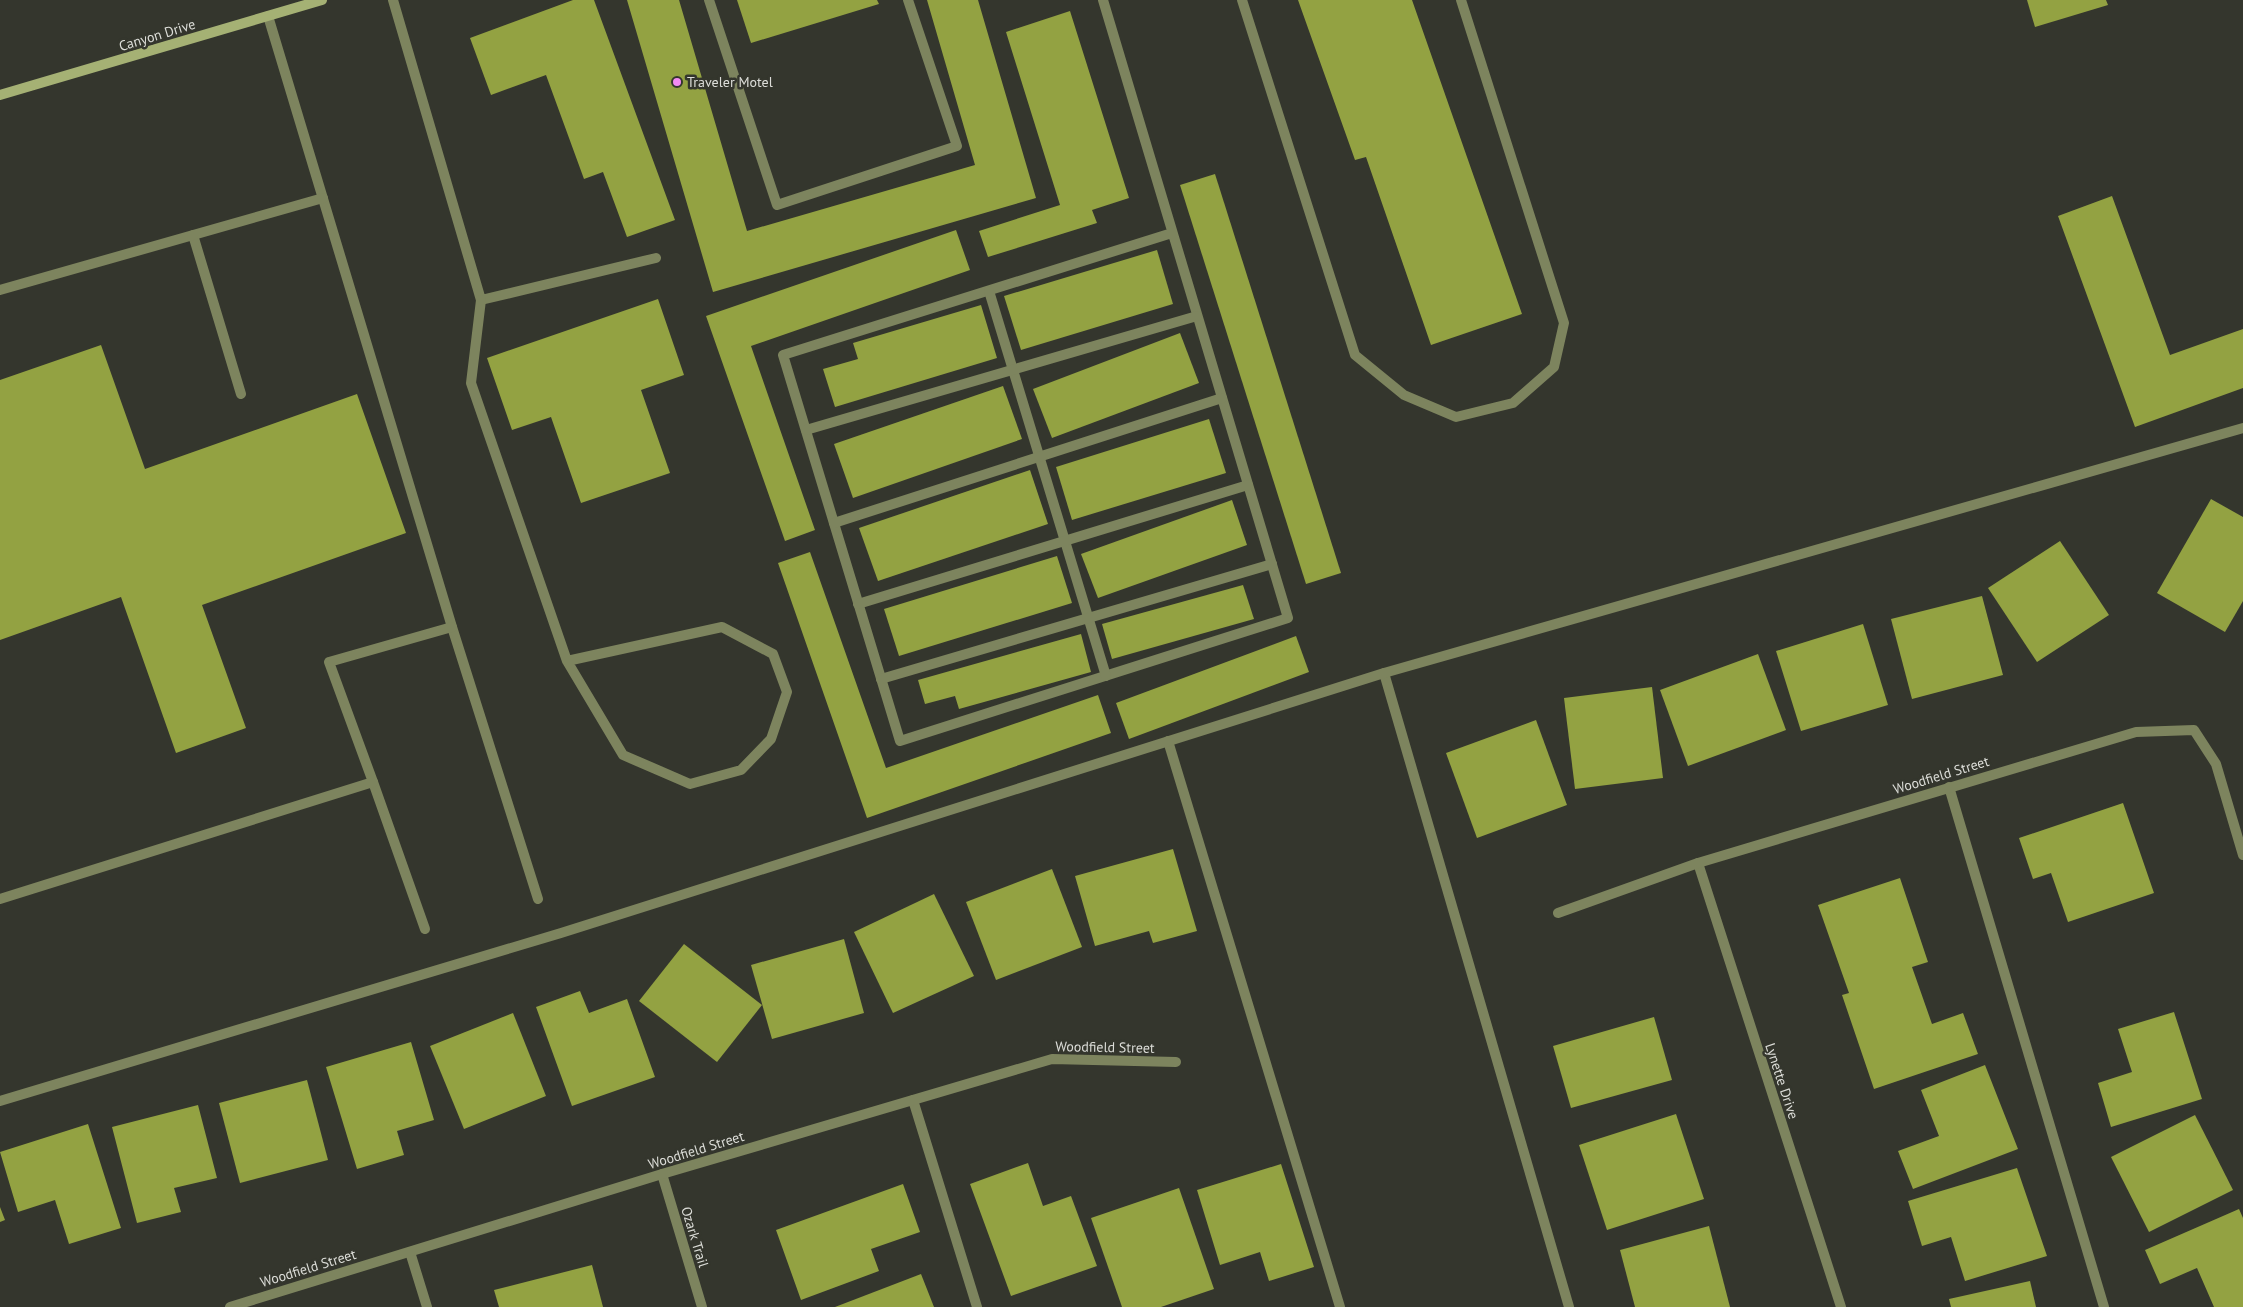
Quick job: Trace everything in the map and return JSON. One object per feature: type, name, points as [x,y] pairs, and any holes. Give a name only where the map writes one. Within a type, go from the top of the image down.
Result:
[{"type":"main road","name":"Canyon Drive","points":[[0,95],[322,0]]},
{"type":"street","points":[[394,0],[481,300],[471,383],[567,661],[623,756],[690,784],[741,770],[772,739],[788,692],[773,654],[722,627],[606,654],[567,661]]},
{"type":"street","points":[[709,0],[777,205],[957,146],[908,0]]},
{"type":"street","points":[[1103,0],[1288,618],[900,742],[783,356],[1172,234]]},
{"type":"street","points":[[1242,0],[1355,355],[1404,395],[1456,417],[1513,403],[1527,391],[1554,367],[1564,323],[1460,0]]},
{"type":"street","points":[[268,16],[452,627],[538,899]]},
{"type":"street","points":[[0,290],[323,198]]},
{"type":"street","points":[[193,235],[241,394]]},
{"type":"street","points":[[481,300],[656,258]]},
{"type":"street","points":[[989,291],[1106,676]]},
{"type":"street","points":[[806,430],[1197,316]]},
{"type":"street","points":[[834,523],[1222,398]]},
{"type":"street","points":[[0,1101],[561,933],[1384,673],[2243,428]]},
{"type":"street","points":[[858,604],[1248,485]]},
{"type":"street","points":[[881,679],[1272,564]]},
{"type":"street","points":[[425,929],[329,662],[452,627]]},
{"type":"street","points":[[1384,673],[1569,1307]]},
{"type":"street","name":"Woodfield Street","points":[[1558,913],[1698,863],[2136,732],[2194,730],[2216,764],[2243,855]]},
{"type":"street","points":[[1168,741],[1340,1307]]},
{"type":"street","points":[[0,899],[373,782]]},
{"type":"street","points":[[1949,787],[2104,1307]]},
{"type":"street","name":"Lynette Drive","points":[[1698,863],[1841,1307]]},
{"type":"street","name":"Woodfield Street","points":[[230,1307],[662,1174],[1052,1059],[1176,1062]]},
{"type":"street","points":[[913,1100],[977,1307]]},
{"type":"street","name":"Ozark Trail","points":[[662,1174],[702,1307]]},
{"type":"street","points":[[410,1252],[427,1307]]},
{"type":"building","points":[[573,0],[594,0],[675,220],[627,237],[603,172],[584,179],[546,75],[491,95],[470,38]]},
{"type":"building","name":"Traveler Motel","points":[[627,0],[679,0],[747,231],[975,165],[927,0],[978,0],[1036,198],[713,292]]},
{"type":"building","points":[[737,0],[877,0],[879,4],[751,43]]},
{"type":"building","points":[[1298,0],[1412,0],[1522,314],[1431,345],[1366,157],[1355,160]]},
{"type":"building","points":[[2027,0],[2106,0],[2108,5],[2035,27]]},
{"type":"building","points":[[1070,11],[1129,198],[1092,210],[1097,223],[988,257],[979,231],[1060,205],[1006,32]]},
{"type":"building","points":[[1215,174],[1341,573],[1306,584],[1180,185]]},
{"type":"building","points":[[2112,196],[2170,355],[2243,329],[2243,388],[2135,427],[2058,216]]},
{"type":"building","points":[[956,230],[970,270],[751,346],[815,530],[785,541],[706,316]]},
{"type":"building","points":[[1157,250],[1173,304],[1021,350],[1004,296]]},
{"type":"building","points":[[658,299],[684,375],[641,390],[670,473],[581,503],[551,417],[512,430],[487,358]]},
{"type":"building","points":[[981,305],[997,358],[835,407],[823,369],[858,359],[853,343]]},
{"type":"building","points":[[1180,333],[1199,383],[1052,438],[1033,389]]},
{"type":"building","points":[[101,345],[145,469],[357,394],[406,533],[202,605],[246,728],[176,753],[121,597],[0,640],[0,380]]},
{"type":"building","points":[[1003,386],[1022,439],[853,498],[834,444]]},
{"type":"building","points":[[1209,419],[1226,473],[1072,520],[1056,467]]},
{"type":"building","points":[[1030,470],[1048,524],[878,581],[859,528]]},
{"type":"building","points":[[2211,499],[2243,517],[2243,601],[2225,632],[2157,593]]},
{"type":"building","points":[[1232,500],[1247,545],[1098,598],[1081,554]]},
{"type":"building","points":[[2060,541],[2109,615],[2037,662],[1988,588]]},
{"type":"building","points":[[810,552],[886,768],[1098,695],[1111,733],[867,818],[778,563]]},
{"type":"building","points":[[1057,556],[1072,603],[899,656],[884,609]]},
{"type":"building","points":[[1243,585],[1254,619],[1112,659],[1102,624]]},
{"type":"building","points":[[1982,596],[2003,675],[1912,699],[1891,619]]},
{"type":"building","points":[[1863,624],[1888,705],[1801,731],[1776,651]]},
{"type":"building","points":[[1081,634],[1091,672],[959,709],[955,696],[925,704],[918,680]]},
{"type":"building","points":[[1296,636],[1309,672],[1129,739],[1116,703]]},
{"type":"building","points":[[1758,654],[1786,730],[1688,766],[1660,690]]},
{"type":"building","points":[[1652,687],[1663,778],[1575,789],[1564,698]]},
{"type":"building","points":[[1536,720],[1567,805],[1477,838],[1446,753]]},
{"type":"building","points":[[2123,803],[2154,893],[2068,922],[2051,873],[2033,879],[2019,838]]},
{"type":"building","points":[[1173,849],[1197,931],[1153,943],[1149,931],[1095,946],[1075,876]]},
{"type":"building","points":[[1052,869],[1082,947],[996,980],[966,902]]},
{"type":"building","points":[[1900,878],[1928,962],[1912,967],[1932,1024],[1963,1013],[1978,1054],[1874,1089],[1842,995],[1849,993],[1818,905]]},
{"type":"building","points":[[934,894],[974,976],[893,1013],[854,932]]},
{"type":"building","points":[[844,939],[864,1013],[772,1039],[751,965]]},
{"type":"building","points":[[684,944],[762,1005],[717,1062],[639,1001]]},
{"type":"building","points":[[580,991],[589,1013],[627,999],[655,1077],[572,1106],[536,1007]]},
{"type":"building","points":[[2174,1012],[2202,1099],[2111,1127],[2098,1083],[2132,1072],[2118,1029]]},
{"type":"building","points":[[513,1013],[546,1096],[464,1129],[430,1046]]},
{"type":"building","points":[[1654,1017],[1672,1080],[1571,1108],[1553,1046]]},
{"type":"building","points":[[411,1042],[434,1120],[397,1131],[404,1155],[357,1169],[326,1067]]},
{"type":"building","points":[[1985,1065],[2018,1149],[1913,1189],[1898,1151],[1939,1136],[1921,1090]]},
{"type":"building","points":[[307,1080],[328,1160],[240,1183],[219,1103]]},
{"type":"building","points":[[198,1105],[217,1178],[174,1188],[181,1212],[137,1223],[112,1127]]},
{"type":"building","points":[[1676,1114],[1704,1199],[1607,1230],[1579,1145]]},
{"type":"building","points":[[2195,1115],[2233,1190],[2149,1232],[2111,1157]]},
{"type":"building","points":[[88,1124],[121,1228],[69,1244],[55,1200],[18,1212],[0,1152]]},
{"type":"building","points":[[1028,1163],[1043,1206],[1071,1196],[1097,1266],[1011,1296],[970,1184]]},
{"type":"building","points":[[1281,1164],[1314,1267],[1269,1281],[1260,1252],[1220,1265],[1197,1190]]},
{"type":"building","points":[[2017,1168],[2047,1256],[1965,1281],[1951,1237],[1922,1246],[1908,1201]]},
{"type":"building","points":[[903,1184],[920,1232],[871,1249],[879,1271],[801,1300],[776,1230]]},
{"type":"building","points":[[1179,1188],[1214,1289],[1161,1307],[1122,1307],[1091,1218]]},
{"type":"building","points":[[0,1207],[5,1220],[0,1222]]},
{"type":"building","points":[[2239,1209],[2243,1218],[2243,1307],[2214,1307],[2197,1268],[2160,1284],[2145,1250]]},
{"type":"building","points":[[1709,1226],[1730,1307],[1635,1307],[1620,1250]]},
{"type":"building","points":[[592,1265],[603,1307],[499,1307],[494,1290]]},
{"type":"building","points":[[921,1274],[934,1307],[835,1307]]},
{"type":"building","points":[[2030,1281],[2036,1307],[1951,1307],[1949,1299]]},
{"type":"place","name":"Traveler Motel","points":[[677,82]]}]
